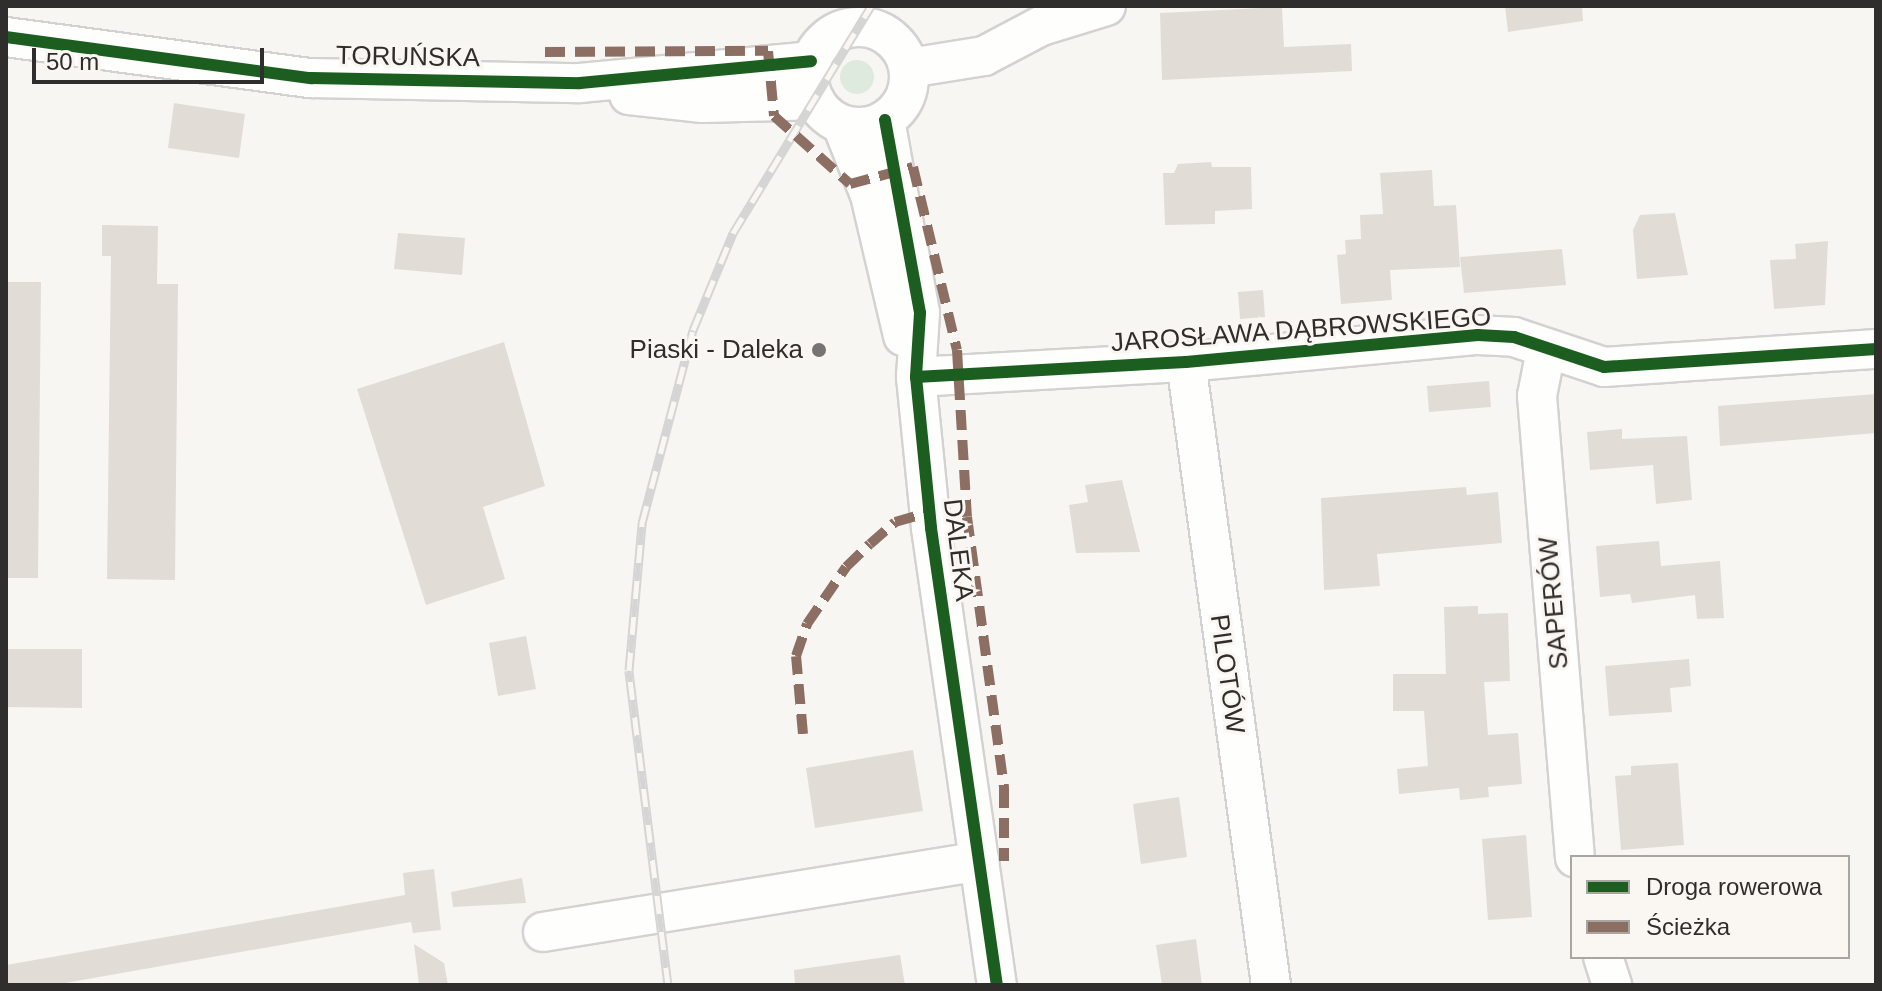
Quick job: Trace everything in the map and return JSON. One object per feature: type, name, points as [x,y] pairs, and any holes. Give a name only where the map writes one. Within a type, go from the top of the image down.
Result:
[{"type":"street","points":[[909,68],[984,56],[1041,26],[1106,6]]},
{"type":"street","points":[[840,19],[852,26],[881,19],[909,68],[902,104],[885,120],[828,112],[811,61],[840,19]]},
{"type":"street","name":"TORUŃSKA","points":[[6,37],[311,78],[580,83],[811,61]]},
{"type":"street","name":"TORUŃSKA","points":[[580,83],[703,103],[828,112]]},
{"type":"street","name":"DALEKA","points":[[828,112],[870,195],[916,377],[997,985]]},
{"type":"street","name":"DALEKA","points":[[885,120],[920,313],[916,377]]},
{"type":"street","name":"JAROSŁAWA DĄBROWSKIEGO","points":[[916,377],[1186,362],[1478,335],[1514,337],[1546,350],[1622,367],[1876,349]]},
{"type":"street","name":"SAPERÓW","points":[[1546,350],[1537,396],[1575,855]]},
{"type":"street","name":"PILOTÓW","points":[[1186,362],[1271,985]]},
{"type":"street","points":[[543,932],[979,861]]},
{"type":"street","points":[[1604,959],[1612,985]]},
{"type":"shaded area","points":[[857,60],[869,65],[874,77],[869,89],[857,94],[845,89],[840,77],[845,65]]},
{"type":"building","points":[[1505,6],[1582,6],[1583,21],[1508,32]]},
{"type":"building","points":[[1282,7],[1284,47],[1351,44],[1352,71],[1162,80],[1160,13]]},
{"type":"building","points":[[174,103],[245,114],[239,158],[168,148]]},
{"type":"building","points":[[1211,162],[1212,167],[1251,167],[1252,209],[1215,211],[1215,224],[1165,225],[1163,173],[1174,173],[1178,164]]},
{"type":"building","points":[[1432,170],[1434,206],[1456,205],[1460,267],[1390,270],[1392,300],[1341,304],[1337,255],[1346,254],[1345,240],[1361,239],[1360,215],[1383,214],[1380,173]]},
{"type":"building","points":[[1675,213],[1688,275],[1637,279],[1633,230],[1640,215]]},
{"type":"building","points":[[102,225],[158,226],[157,284],[178,284],[175,580],[107,579],[111,256],[102,256]]},
{"type":"building","points":[[398,233],[465,238],[462,275],[394,269]]},
{"type":"building","points":[[1828,241],[1825,305],[1774,309],[1770,260],[1796,259],[1795,244]]},
{"type":"building","points":[[1562,249],[1566,285],[1464,293],[1460,257]]},
{"type":"building","points":[[6,282],[41,282],[38,578],[6,578]]},
{"type":"building","points":[[1263,290],[1265,317],[1240,319],[1238,292]]},
{"type":"building","points":[[504,342],[545,486],[483,507],[505,579],[426,605],[357,389]]},
{"type":"building","points":[[1489,381],[1491,407],[1429,412],[1427,386]]},
{"type":"building","points":[[1876,394],[1876,433],[1720,446],[1718,406]]},
{"type":"building","points":[[1622,429],[1622,439],[1687,436],[1692,500],[1656,504],[1653,465],[1590,470],[1587,432]]},
{"type":"building","points":[[1122,480],[1140,552],[1076,553],[1069,505],[1088,502],[1085,485]]},
{"type":"building","points":[[1466,487],[1467,495],[1498,492],[1502,543],[1377,554],[1380,586],[1324,590],[1321,498]]},
{"type":"building","points":[[1659,541],[1661,566],[1720,561],[1724,618],[1697,619],[1695,595],[1632,603],[1630,594],[1600,597],[1596,546]]},
{"type":"building","points":[[1478,606],[1478,614],[1508,613],[1510,681],[1484,682],[1488,735],[1518,733],[1522,784],[1488,787],[1489,797],[1460,800],[1459,788],[1399,794],[1397,769],[1428,766],[1424,711],[1393,711],[1393,674],[1446,674],[1444,607]]},
{"type":"building","points":[[526,636],[536,689],[498,696],[489,643]]},
{"type":"building","points":[[6,649],[82,649],[82,708],[6,707]]},
{"type":"building","points":[[1689,659],[1691,686],[1670,688],[1672,712],[1609,716],[1605,666]]},
{"type":"building","points":[[913,750],[923,811],[815,828],[806,768]]},
{"type":"building","points":[[1678,763],[1684,845],[1621,850],[1615,776],[1631,775],[1631,766]]},
{"type":"building","points":[[1179,797],[1187,857],[1141,864],[1133,804]]},
{"type":"building","points":[[1526,835],[1532,917],[1488,920],[1482,839]]},
{"type":"building","points":[[434,869],[441,930],[413,933],[411,922],[54,985],[6,985],[6,965],[405,895],[403,873]]},
{"type":"building","points":[[522,878],[526,903],[453,907],[451,892]]},
{"type":"building","points":[[1196,939],[1202,985],[1162,985],[1156,945]]},
{"type":"building","points":[[414,944],[444,963],[448,985],[419,985]]},
{"type":"building","points":[[900,955],[905,985],[795,985],[794,970]]},
{"type":"railway","points":[[668,985],[629,670],[642,523],[693,330],[733,233],[871,6]]},
{"type":"marked path","points":[[545,52],[768,51],[774,116],[850,184],[913,167],[957,350],[967,517],[1004,788],[1004,861]]},
{"type":"marked path","points":[[803,734],[796,656],[807,624],[846,567],[870,544],[895,522],[930,512]]},
{"type":"cycle path","points":[[6,37],[311,78],[580,83],[811,61]]},
{"type":"cycle path","points":[[885,120],[920,313],[916,377],[931,528],[997,985]]},
{"type":"cycle path","points":[[916,377],[1186,362],[1478,335],[1514,337],[1604,367],[1876,349]]},
{"type":"place","name":"Piaski - Daleka","points":[[819,350]]}]
